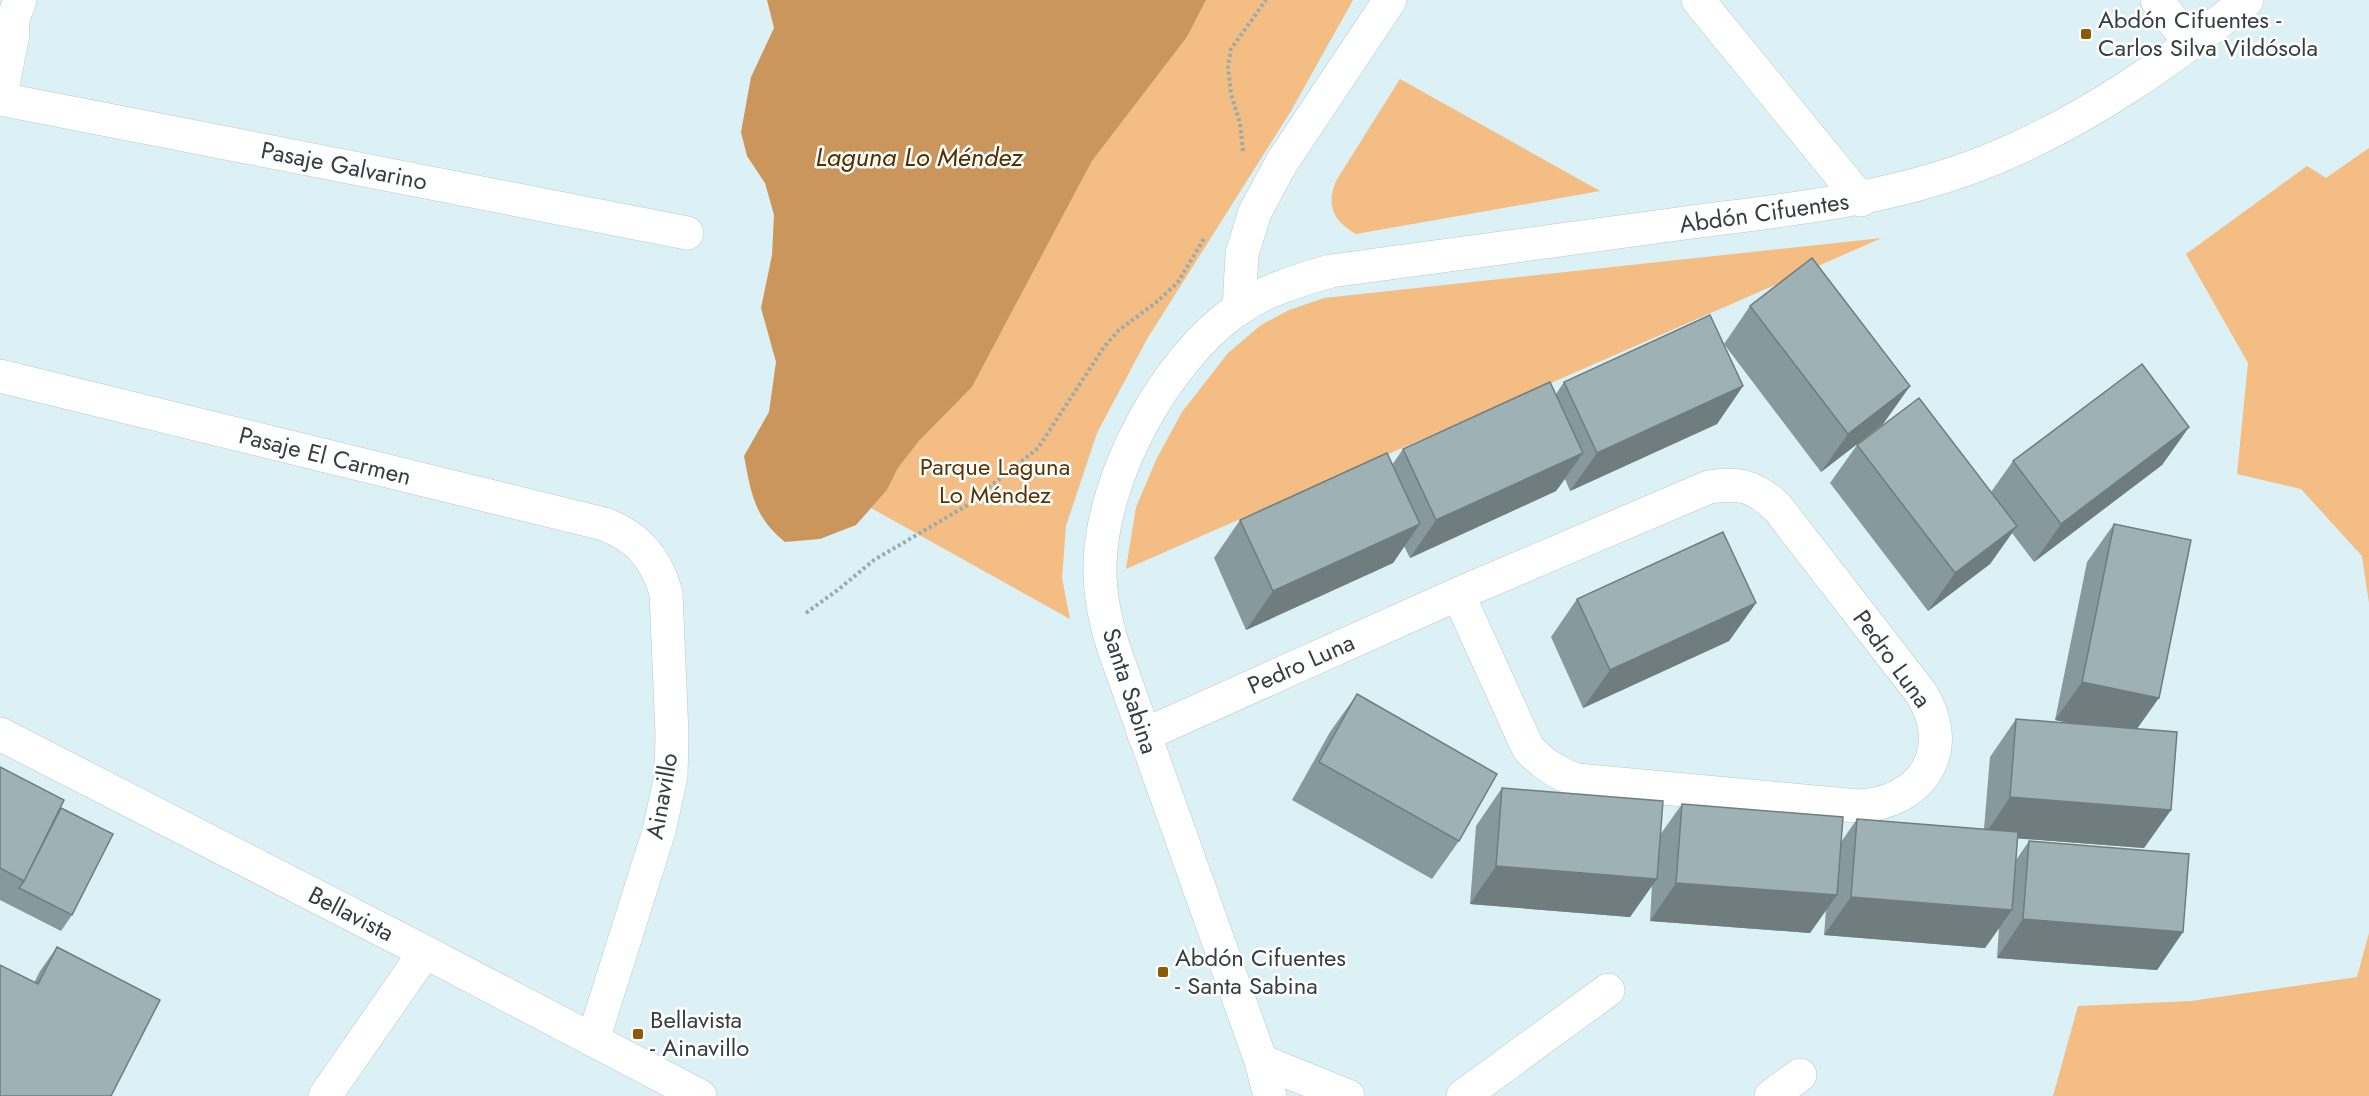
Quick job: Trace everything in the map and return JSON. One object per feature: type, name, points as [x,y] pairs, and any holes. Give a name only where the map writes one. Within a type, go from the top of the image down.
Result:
[{"type":"street","points":[[1239,309],[1242,254],[1255,212],[1282,162],[1390,0]]},
{"type":"street","points":[[1698,0],[1860,200]]},
{"type":"street","points":[[2157,0],[2190,43]]},
{"type":"street","name":"Abdón Cifuentes","points":[[1239,309],[1295,281],[1331,271],[1860,200],[1906,189],[1994,159],[2048,134],[2137,82],[2247,0]]},
{"type":"street","points":[[0,100],[13,34],[11,9]]},
{"type":"street","name":"Pasaje Galvarino","points":[[0,100],[687,233]]},
{"type":"street","name":"Santa Sabina","points":[[1239,309],[1212,330],[1189,356],[1167,383],[1146,417],[1114,489],[1104,526],[1100,564],[1102,602],[1107,626],[1261,1061],[1270,1096]]},
{"type":"street","name":"Pasaje El Carmen","points":[[0,376],[603,524],[619,530],[645,549]]},
{"type":"street","name":"Pedro Luna","points":[[1144,735],[1458,594],[1708,487],[1726,484],[1744,486],[1762,493],[1777,507],[1921,693],[1934,719],[1936,733],[1934,753],[1928,770],[1911,788],[1890,801],[1873,806],[1577,780],[1558,774],[1541,763],[1528,748],[1458,594]]},
{"type":"street","name":"Ainavillo","points":[[593,1040],[659,831],[671,776],[672,735],[666,593],[645,549]]},
{"type":"street","name":"Bellavista","points":[[0,734],[700,1096]]},
{"type":"street","points":[[325,1096],[425,952]]},
{"type":"street","points":[[1463,1096],[1608,990]]},
{"type":"street","points":[[1261,1061],[1348,1096]]},
{"type":"street","points":[[1771,1096],[1800,1075]]},
{"type":"path","points":[[1245,161],[1240,123],[1231,94],[1228,66],[1231,49],[1266,0]]},
{"type":"path","points":[[806,613],[874,560],[966,506],[1038,448],[1104,347],[1119,330],[1158,301],[1178,282],[1209,231]]},
{"type":"green space","name":"Parque Laguna Lo Méndez","points":[[1206,0],[1353,0],[1291,111],[1147,339],[1097,433],[1066,526],[1062,578],[1070,619],[871,508],[887,490],[898,468],[919,441],[972,387],[1092,161],[1187,37]]},
{"type":"green space","points":[[1400,79],[1600,191],[1356,234],[1337,218],[1332,205],[1333,190],[1336,181]]},
{"type":"green space","points":[[2369,148],[2369,603],[2362,556],[2301,489],[2237,474],[2248,363],[2186,254],[2307,166],[2326,178]]},
{"type":"green space","points":[[1882,238],[1126,569],[1136,507],[1157,458],[1182,412],[1228,353],[1261,325],[1289,310],[1324,298]]},
{"type":"green space","points":[[2369,933],[2369,1096],[2053,1096],[2078,1006],[2191,1001],[2357,977]]},
{"type":"water","name":"Laguna Lo Méndez","points":[[767,0],[1206,0],[1187,37],[1092,161],[972,387],[919,441],[898,468],[887,490],[856,525],[820,539],[785,542],[760,514],[752,493],[744,456],[769,412],[776,362],[761,308],[772,255],[774,215],[765,183],[747,156],[741,132],[751,77],[774,28]]},
{"type":"building","points":[[1812,258],[1910,386],[1848,434],[1750,306]]},
{"type":"building","points":[[1710,315],[1743,386],[1597,453],[1564,382]]},
{"type":"building","points":[[2142,364],[2189,427],[2061,524],[2013,461]]},
{"type":"building","points":[[1550,382],[1583,453],[1436,520],[1403,449]]},
{"type":"building","points":[[1919,398],[2017,526],[1955,573],[1857,445]]},
{"type":"building","points":[[1387,453],[1420,524],[1273,591],[1240,520]]},
{"type":"building","points":[[2114,524],[2191,540],[2159,698],[2082,682]]},
{"type":"building","points":[[1723,532],[1756,603],[1610,670],[1577,599]]},
{"type":"building","points":[[1357,694],[1497,774],[1459,841],[1319,762]]},
{"type":"building","points":[[2016,719],[2177,732],[2171,810],[2010,797]]},
{"type":"building","points":[[0,767],[64,800],[24,881],[0,868]]},
{"type":"building","points":[[1502,788],[1663,801],[1657,879],[1496,866]]},
{"type":"building","points":[[1682,804],[1843,817],[1837,895],[1676,883]]},
{"type":"building","points":[[61,808],[113,834],[72,915],[19,888]]},
{"type":"building","points":[[1857,819],[2018,832],[2012,910],[1851,897]]},
{"type":"building","points":[[2029,841],[2189,854],[2183,932],[2023,919]]},
{"type":"building","points":[[57,947],[160,1000],[111,1096],[0,1096],[0,965],[38,984]]},
{"type":"place","name":"Abdón Cifuentes - Carlos Silva Vildósola","points":[[2086,34]]},
{"type":"place","name":"Abdón Cifuentes - Santa Sabina","points":[[1163,972]]},
{"type":"place","name":"Bellavista - Ainavillo","points":[[638,1034]]}]
